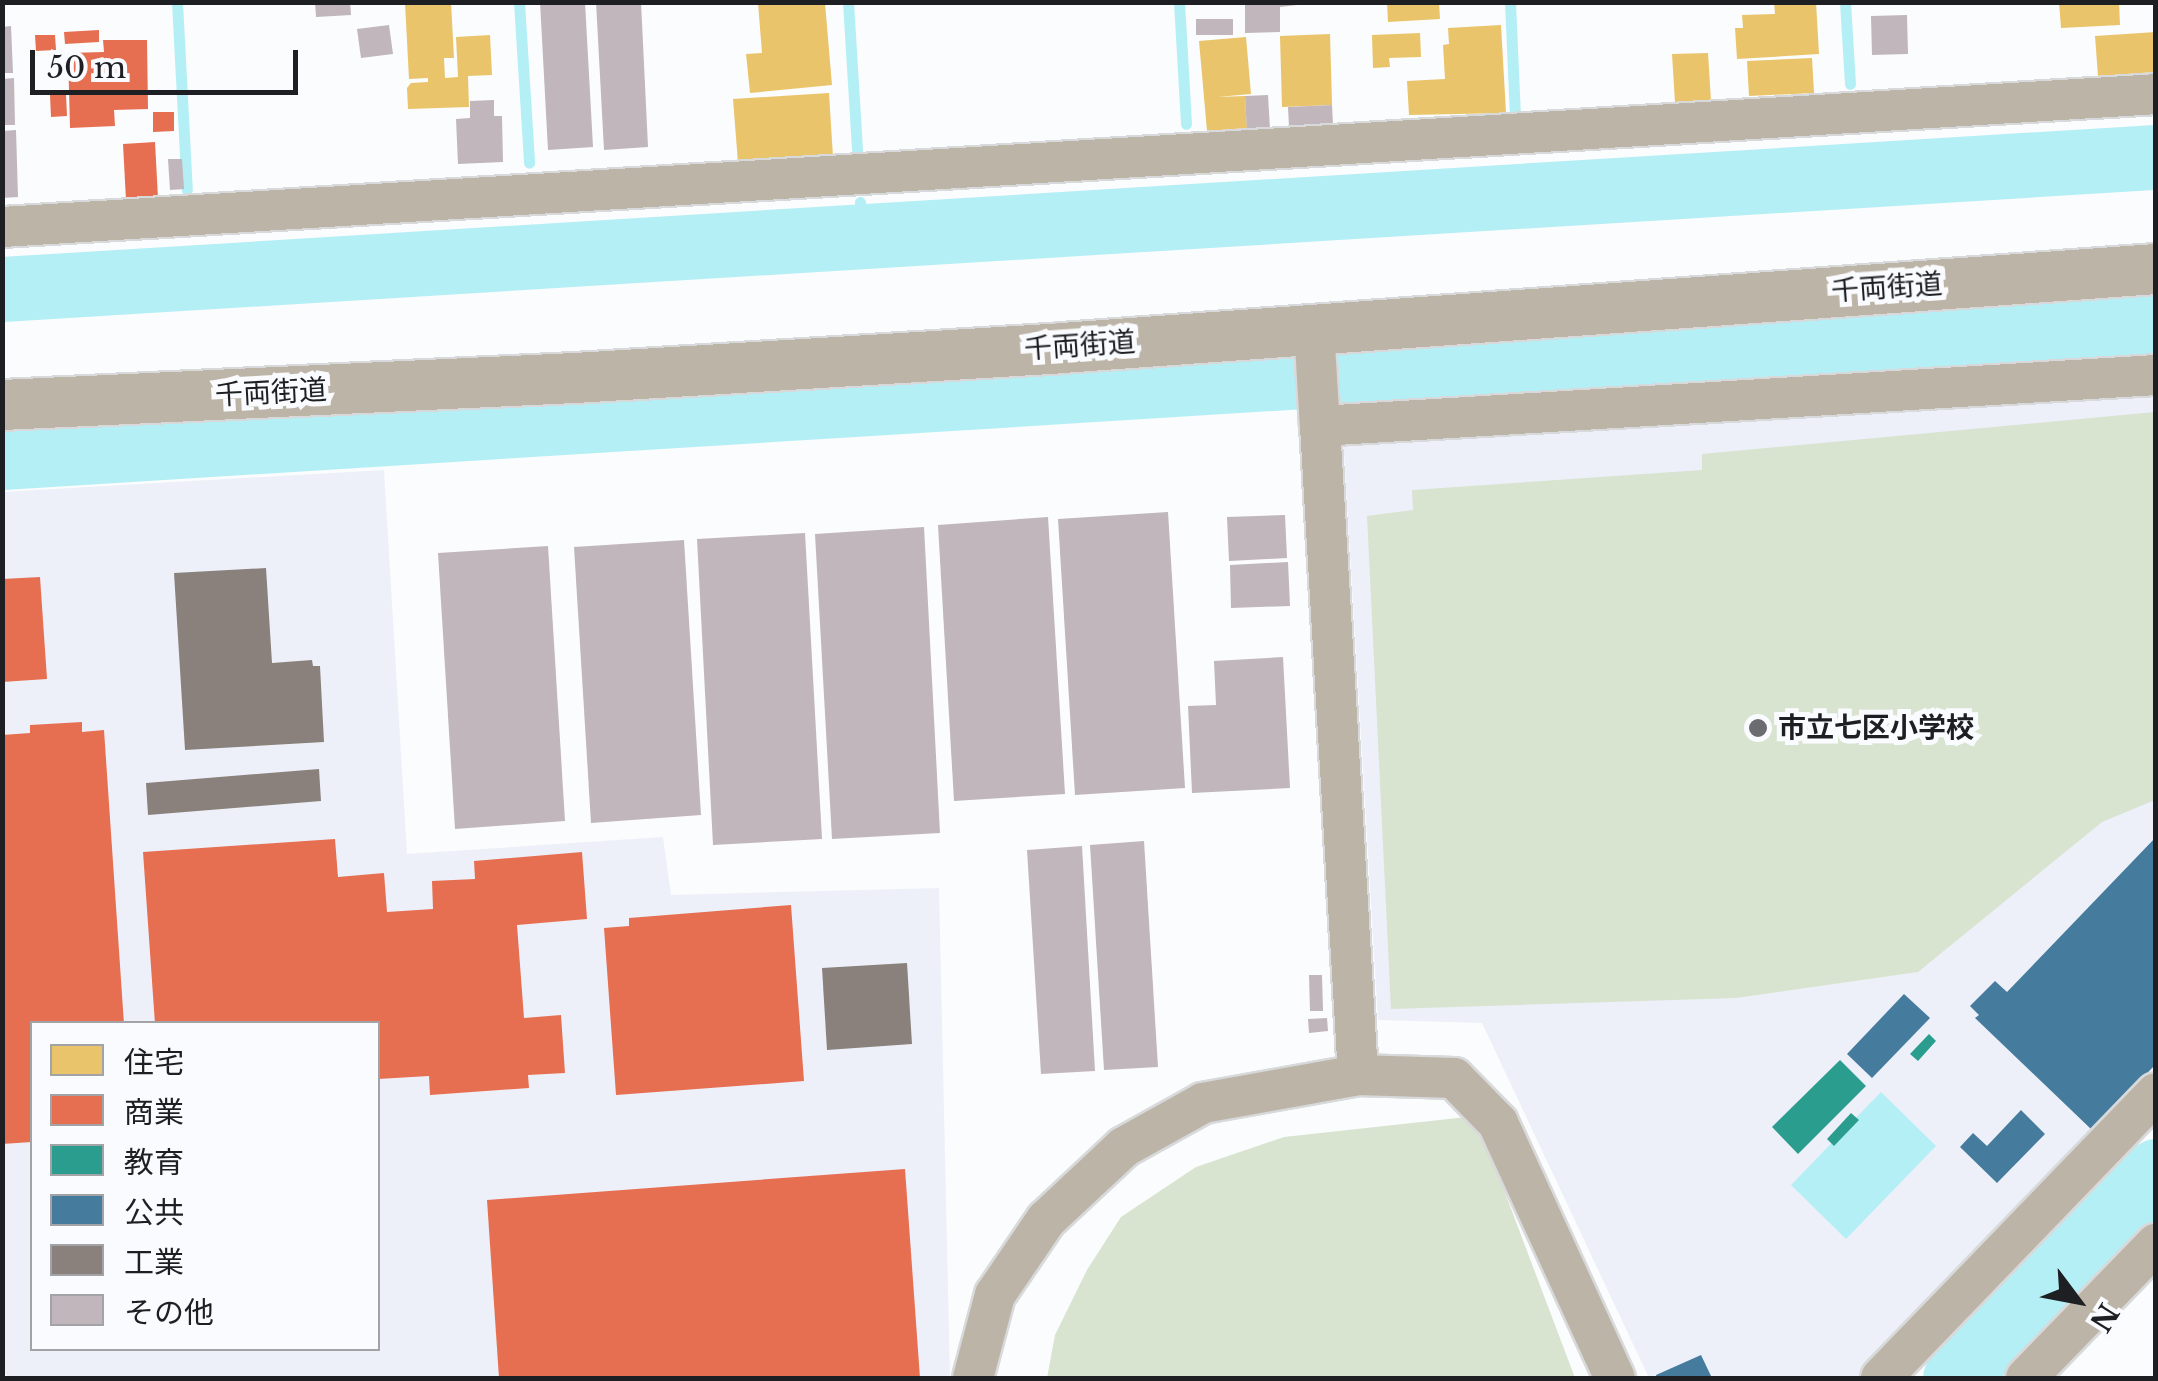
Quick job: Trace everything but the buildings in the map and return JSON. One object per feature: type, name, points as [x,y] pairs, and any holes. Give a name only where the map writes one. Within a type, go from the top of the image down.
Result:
[{"type":"street","points":[[2,227],[2156,94]]},
{"type":"street","name":"千両街道","points":[[2,405],[576,378],[1317,380],[2156,269]]},
{"type":"street","points":[[1358,1075],[1317,380],[2156,375]]},
{"type":"street","points":[[973,1378],[995,1295],[1046,1220],[1124,1148],[1203,1102],[1358,1075],[1454,1078],[1498,1124],[1615,1378]]},
{"type":"street","points":[[1881,1378],[2156,1093]]},
{"type":"street","points":[[2026,1378],[2156,1244]]},
{"type":"shaded area","name":"市立七区小学校","points":[[2155,392],[2155,1072],[1858,1378],[1649,1378],[1482,1023],[1378,1020],[1343,437]]},
{"type":"shaded area","points":[[384,470],[407,854],[663,837],[671,895],[939,888],[950,1378],[10,1378],[2,1371],[2,492]]},
{"type":"green space","name":"市立七区小学校","points":[[2155,412],[2155,800],[2102,822],[1918,972],[1736,998],[1391,1009],[1367,516],[1413,510],[1412,490],[1702,470],[1702,454]]},
{"type":"green space","points":[[1476,1116],[1575,1378],[1047,1378],[1055,1335],[1087,1270],[1121,1217],[1196,1167],[1284,1137]]},
{"type":"water","points":[[1881,1092],[1936,1146],[1846,1239],[1791,1185]]},
{"type":"waterway","points":[[177,2],[187,190]]},
{"type":"waterway","points":[[519,2],[529,163]]},
{"type":"waterway","points":[[848,2],[857,150]]},
{"type":"waterway","points":[[1179,2],[1186,124]]},
{"type":"waterway","points":[[1510,2],[1515,115]]},
{"type":"waterway","points":[[1845,2],[1850,84]]},
{"type":"waterway","points":[[2,289],[2156,157]]},
{"type":"waterway","points":[[1853,162],[1853,174]]},
{"type":"waterway","points":[[1518,184],[1518,195]]},
{"type":"waterway","points":[[1190,201],[1191,216]]},
{"type":"waterway","points":[[860,202],[862,236]]},
{"type":"waterway","points":[[532,241],[533,257]]},
{"type":"waterway","points":[[192,259],[193,278]]},
{"type":"waterway","points":[[2,457],[2156,323]]},
{"type":"waterway","points":[[1955,1378],[2156,1171]]},
{"type":"waterway","points":[[1995,1337],[2013,1356]]},
{"type":"place","name":"市立七区小学校","points":[[1758,728]]}]
